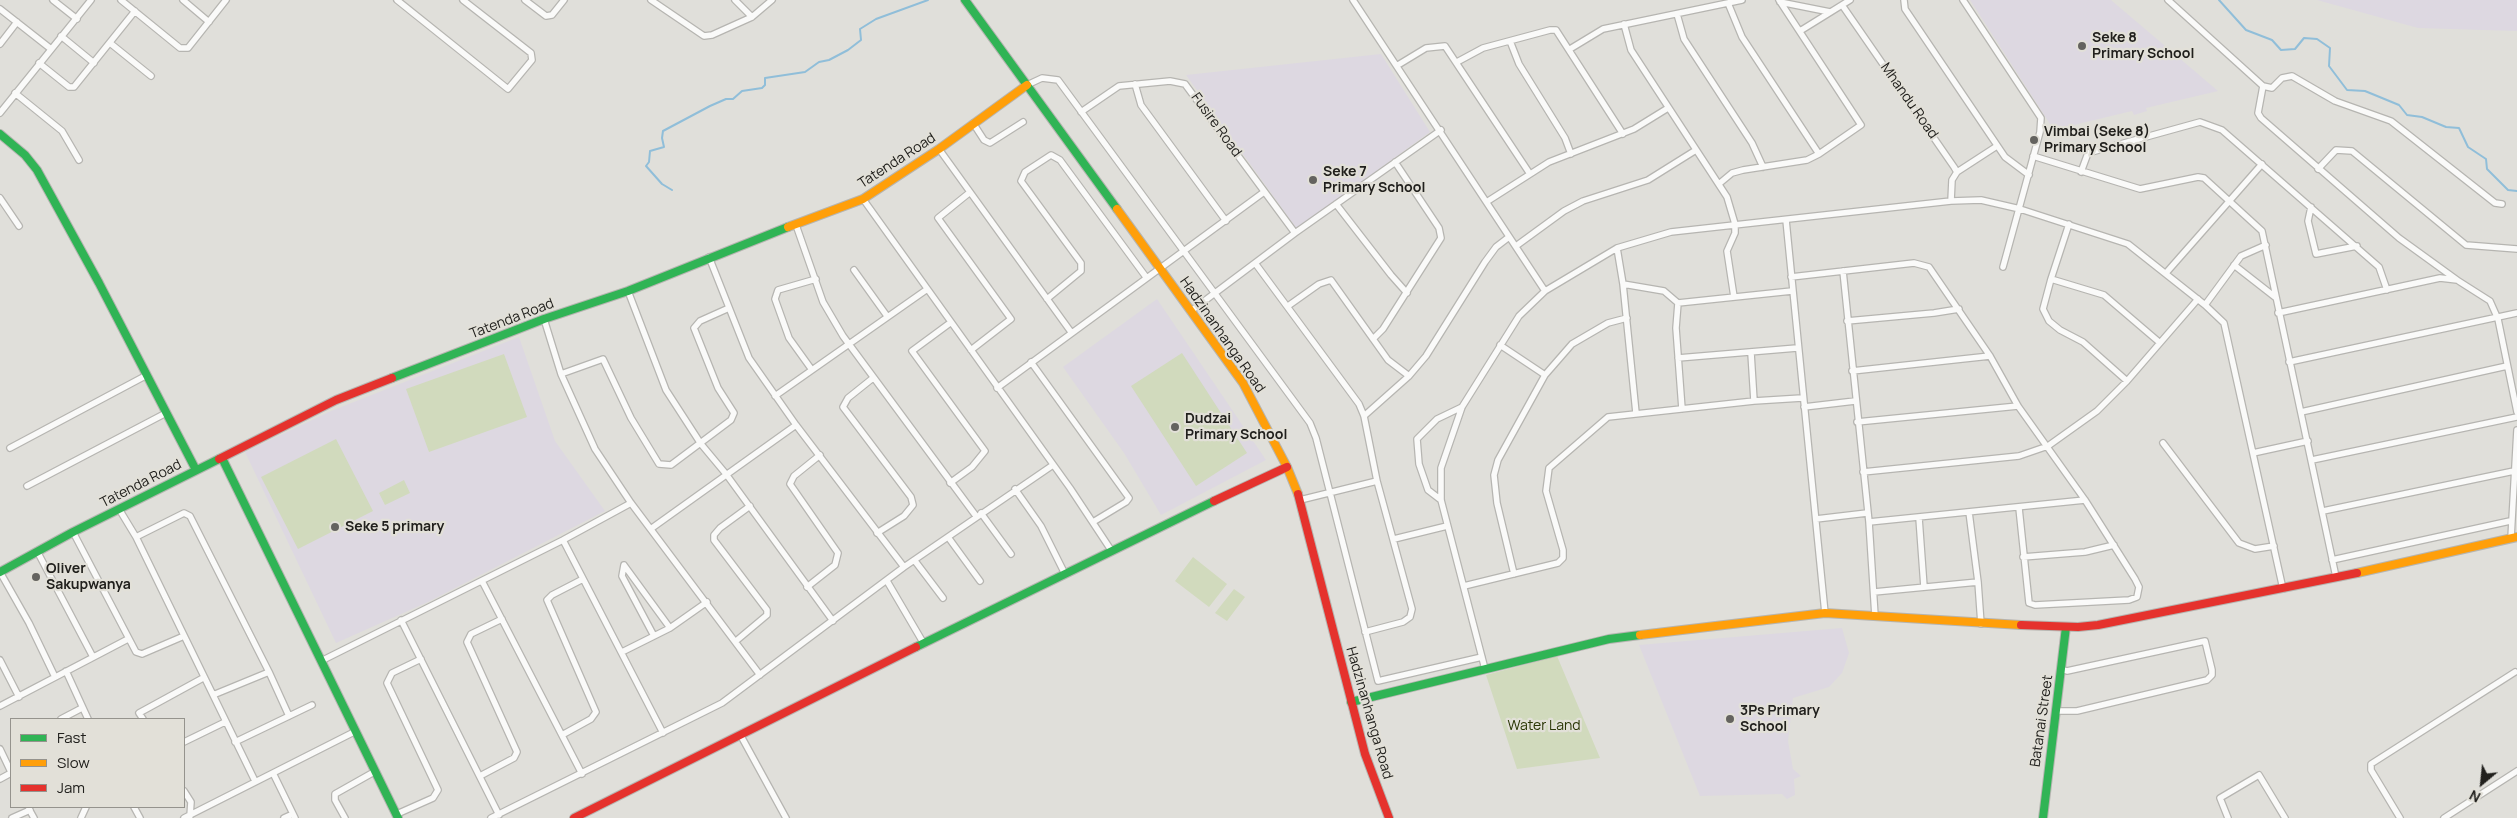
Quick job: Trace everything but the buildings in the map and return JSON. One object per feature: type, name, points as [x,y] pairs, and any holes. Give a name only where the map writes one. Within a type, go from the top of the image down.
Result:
[{"type":"street","points":[[53,0],[77,19]]},
{"type":"street","points":[[0,113],[91,0]]},
{"type":"street","points":[[121,0],[180,48],[188,48],[226,0]]},
{"type":"street","points":[[183,0],[209,22]]},
{"type":"street","points":[[397,0],[508,89],[532,60],[530,53],[463,0]]},
{"type":"street","points":[[525,0],[546,16],[552,14],[564,0]]},
{"type":"street","points":[[650,0],[704,36],[712,36],[752,17],[772,0]]},
{"type":"street","points":[[735,0],[744,6],[752,17]]},
{"type":"street","name":"Hadzinanhanga Road","points":[[965,0],[1243,384],[1287,467],[1300,500],[1365,754],[1388,818]]},
{"type":"street","points":[[1353,0],[1488,201],[1509,237],[1545,291]]},
{"type":"street","points":[[1570,49],[1603,29],[1742,0]]},
{"type":"street","points":[[1800,32],[1850,0]]},
{"type":"street","points":[[1904,0],[1905,9],[1997,146],[2011,163],[2028,175]]},
{"type":"street","points":[[1964,0],[2041,118],[2040,132],[2003,267]]},
{"type":"street","points":[[2168,0],[2263,86],[2272,88],[2282,78],[2292,76],[2336,101],[2391,121],[2494,204],[2502,204]]},
{"type":"street","points":[[1779,1],[1830,12]]},
{"type":"street","points":[[1720,183],[1732,173],[1788,164],[1819,154],[1861,124],[1779,1]]},
{"type":"street","points":[[1728,3],[1742,37],[1819,154]]},
{"type":"street","name":"Mhandu Road","points":[[1842,5],[1957,172]]},
{"type":"street","points":[[0,8],[51,49]]},
{"type":"street","points":[[39,63],[72,88],[135,11]]},
{"type":"street","points":[[1677,14],[1684,39],[1752,143],[1763,167]]},
{"type":"street","points":[[0,44],[17,22]]},
{"type":"street","points":[[1624,24],[1631,50],[1727,196],[1735,224],[1735,234],[1727,251],[1734,297]]},
{"type":"street","points":[[1457,62],[1483,48],[1553,30],[1558,32],[1623,134]]},
{"type":"street","points":[[61,36],[94,63]]},
{"type":"street","points":[[1510,41],[1519,64],[1565,138],[1571,154]]},
{"type":"street","points":[[110,43],[151,76]]},
{"type":"street","points":[[1398,65],[1414,53],[1439,45],[1449,49],[1530,174]]},
{"type":"street","points":[[1027,85],[1042,78],[1058,80],[1310,423],[1316,438],[1378,681],[1482,657]]},
{"type":"street","name":"Fusire Road","points":[[1081,112],[1111,89],[1135,84],[1170,81],[1185,84],[1295,233]]},
{"type":"street","points":[[1135,84],[1141,105],[1226,220]]},
{"type":"street","name":"Tatenda Road","points":[[0,572],[72,532],[336,400],[544,319],[628,290],[709,257],[863,199],[939,149],[1027,85]]},
{"type":"street","points":[[2263,86],[2264,91],[2258,113],[2261,118],[2399,238],[2457,280],[2490,301],[2498,319],[2507,366],[2514,385],[2517,412]]},
{"type":"street","points":[[15,93],[62,130],[78,160]]},
{"type":"street","points":[[1488,201],[1549,162],[1623,134],[1668,108]]},
{"type":"street","points":[[973,123],[984,140],[990,143],[1023,122]]},
{"type":"street","points":[[2081,172],[2088,153],[2200,122],[2222,130],[2380,268],[2388,290]]},
{"type":"street","points":[[1190,311],[1295,233],[1441,130]]},
{"type":"street","points":[[0,134],[25,154],[37,170],[147,374],[196,470]]},
{"type":"street","points":[[1950,201],[1952,180],[1957,172],[1997,146]]},
{"type":"street","points":[[939,149],[969,193],[1072,332]]},
{"type":"street","points":[[1516,246],[1564,211],[1584,201],[1648,180],[1696,150]]},
{"type":"street","points":[[2318,168],[2336,150],[2352,151],[2466,245],[2517,249]]},
{"type":"street","points":[[1047,299],[1081,271],[1081,263],[1021,181],[1025,172],[1051,155],[1060,160],[1146,277]]},
{"type":"street","points":[[2033,156],[2140,190],[2198,177],[2204,178],[2258,226],[2266,245],[2278,313],[2308,441],[2336,577]]},
{"type":"street","points":[[1373,339],[1383,330],[1439,243],[1442,234],[1396,162]]},
{"type":"street","points":[[2166,273],[2228,200],[2262,164]]},
{"type":"street","points":[[997,388],[1264,192]]},
{"type":"street","points":[[969,193],[938,218],[1011,319],[971,350]]},
{"type":"street","points":[[0,198],[19,226]]},
{"type":"street","points":[[863,199],[926,290],[1053,465],[1111,550]]},
{"type":"street","points":[[1485,669],[1441,500],[1441,468],[1462,406],[1518,316],[1545,291],[1617,248],[1670,232],[1950,201],[1981,200],[2020,209],[2128,244],[2205,304],[2224,323],[2282,589]]},
{"type":"street","points":[[1336,204],[1407,293]]},
{"type":"street","points":[[2311,207],[2308,221],[2316,254],[2357,246]]},
{"type":"street","points":[[1786,220],[1797,348],[1825,614]]},
{"type":"street","points":[[2069,224],[2050,279],[2044,309],[2049,321],[2060,330],[2083,342],[2127,381]]},
{"type":"street","points":[[796,225],[823,302],[850,344],[950,483],[1011,554]]},
{"type":"street","points":[[1364,416],[1409,376],[1426,356],[1485,262],[1496,247],[1509,237]]},
{"type":"street","points":[[2205,304],[2241,256],[2266,245]]},
{"type":"street","points":[[1617,248],[1627,318],[1636,413]]},
{"type":"street","points":[[709,257],[750,358],[796,425],[904,568]]},
{"type":"street","points":[[1791,277],[1914,263],[1925,264],[1990,356],[2018,406],[2048,446],[2114,545],[2138,583],[2137,597],[2129,600],[2032,604],[2028,599],[2019,508]]},
{"type":"street","points":[[1255,264],[1359,404],[1364,416],[1378,481],[1412,610],[1410,617],[1403,622],[1364,632]]},
{"type":"street","points":[[2234,265],[2275,297]]},
{"type":"street","points":[[854,270],[887,316]]},
{"type":"street","points":[[1842,271],[1868,522],[1875,616]]},
{"type":"street","points":[[2278,313],[2440,278],[2457,280]]},
{"type":"street","points":[[812,370],[789,338],[775,299],[778,290],[816,279]]},
{"type":"street","points":[[2050,279],[2104,295],[2159,342]]},
{"type":"street","points":[[1288,306],[1319,284],[1331,280],[1388,360],[1409,376]]},
{"type":"street","points":[[1623,284],[1664,291],[1678,303],[1792,291]]},
{"type":"street","points":[[628,290],[666,390],[701,444],[726,474],[833,620]]},
{"type":"street","points":[[775,396],[926,290]]},
{"type":"street","points":[[1863,472],[2019,456],[2048,446],[2097,411],[2127,381],[2159,342],[2198,300]]},
{"type":"street","points":[[1678,303],[1676,328],[1682,409]]},
{"type":"street","points":[[561,374],[603,359],[631,418],[660,464],[670,465],[701,444],[731,420],[734,413],[718,388],[694,328],[700,321],[729,308]]},
{"type":"street","points":[[1847,321],[1958,309]]},
{"type":"street","points":[[2289,362],[2498,319],[2517,313]]},
{"type":"street","points":[[1514,574],[1497,503],[1494,475],[1498,460],[1545,376],[1572,344],[1608,323],[1627,318]]},
{"type":"street","points":[[544,319],[561,374],[595,449],[631,502],[760,675]]},
{"type":"street","points":[[950,323],[912,351],[985,451],[972,466],[950,483]]},
{"type":"street","points":[[1500,345],[1545,376]]},
{"type":"street","points":[[1678,358],[1797,348]]},
{"type":"street","points":[[1751,353],[1754,401]]},
{"type":"street","points":[[1852,371],[1990,356]]},
{"type":"street","points":[[1031,362],[1129,498],[1126,502],[1093,522]]},
{"type":"street","points":[[2301,412],[2507,366]]},
{"type":"street","points":[[10,448],[147,374]]},
{"type":"street","points":[[873,378],[848,398],[843,407],[911,497],[913,505],[904,516],[878,532]]},
{"type":"street","points":[[1464,586],[1558,564],[1563,558],[1546,492],[1549,468],[1608,417],[1754,401],[1802,398]]},
{"type":"street","points":[[1804,407],[1855,402]]},
{"type":"street","points":[[1441,500],[1428,490],[1419,464],[1417,439],[1437,419],[1462,406]]},
{"type":"street","points":[[1857,422],[2018,406]]},
{"type":"street","points":[[27,486],[166,413]]},
{"type":"street","points":[[2312,460],[2517,417]]},
{"type":"street","points":[[652,528],[796,425]]},
{"type":"street","points":[[1351,702],[1633,635],[1825,614],[1981,624],[2066,627],[2098,625],[2282,589],[2514,538],[2510,521],[2517,430]]},
{"type":"street","points":[[2253,453],[2308,441]]},
{"type":"street","points":[[2163,443],[2239,543],[2254,549],[2274,546]]},
{"type":"street","points":[[807,587],[835,565],[838,553],[790,484],[794,476],[820,455]]},
{"type":"street","points":[[222,458],[397,816],[433,798],[438,790],[387,683],[392,674],[421,659]]},
{"type":"street","points":[[491,818],[722,703],[904,568],[978,515],[1053,465]]},
{"type":"street","points":[[574,818],[1111,550],[1287,467]]},
{"type":"street","points":[[2323,511],[2514,471]]},
{"type":"street","points":[[1300,500],[1378,481]]},
{"type":"street","points":[[1016,489],[1041,526],[1065,574]]},
{"type":"street","points":[[1868,522],[2085,500]]},
{"type":"street","points":[[321,661],[563,540],[631,502]]},
{"type":"street","points":[[736,641],[767,615],[767,610],[714,540],[714,535],[720,528],[750,506]]},
{"type":"street","points":[[119,508],[136,537],[203,678],[255,781]]},
{"type":"street","points":[[1969,512],[1981,624]]},
{"type":"street","points":[[1816,519],[1867,513]]},
{"type":"street","points":[[136,537],[184,514],[190,516],[269,672],[289,716]]},
{"type":"street","points":[[1919,518],[1924,588]]},
{"type":"street","points":[[2332,560],[2510,521]]},
{"type":"street","points":[[1394,539],[1447,526]]},
{"type":"street","points":[[72,532],[136,652],[140,654],[184,636]]},
{"type":"street","points":[[948,537],[980,581]]},
{"type":"street","points":[[563,540],[663,733]]},
{"type":"street","points":[[2023,557],[2085,552],[2114,545]]},
{"type":"street","points":[[37,551],[93,657]]},
{"type":"street","points":[[916,561],[943,598]]},
{"type":"street","points":[[654,636],[622,576],[624,566],[670,628]]},
{"type":"street","points":[[0,572],[29,624],[54,677]]},
{"type":"street","points":[[562,735],[591,719],[596,712],[548,600],[552,595],[583,580]]},
{"type":"street","points":[[482,581],[582,774]]},
{"type":"street","points":[[887,581],[924,644]]},
{"type":"street","points":[[1874,592],[1978,582]]},
{"type":"street","points":[[622,652],[670,628],[707,602]]},
{"type":"street","points":[[480,776],[514,758],[517,752],[517,747],[467,642],[472,634],[502,619]]},
{"type":"street","points":[[401,620],[499,815]]},
{"type":"street","name":"Batanai Street","points":[[2043,818],[2066,627]]},
{"type":"street","points":[[0,706],[128,639]]},
{"type":"street","points":[[2055,711],[2077,711],[2207,680],[2212,675],[2205,641],[2067,671],[2061,670]]},
{"type":"street","points":[[0,660],[19,696]]},
{"type":"street","points":[[66,671],[87,718]]},
{"type":"street","points":[[213,695],[269,672]]},
{"type":"street","points":[[2400,818],[2371,770],[2371,764],[2515,672]]},
{"type":"street","points":[[142,718],[139,713],[203,678]]},
{"type":"street","points":[[235,742],[312,706]]},
{"type":"street","points":[[63,718],[82,708]]},
{"type":"street","points":[[185,742],[225,722]]},
{"type":"street","points":[[188,817],[255,781],[356,731]]},
{"type":"street","points":[[741,736],[786,818]]},
{"type":"street","points":[[0,749],[10,770]]},
{"type":"street","points":[[2444,818],[2517,771]]},
{"type":"street","points":[[345,818],[335,800],[335,794],[374,772]]},
{"type":"street","points":[[272,773],[294,816],[284,818]]},
{"type":"street","points":[[2228,818],[2220,798],[2260,775],[2284,818]]},
{"type":"street","points":[[185,793],[191,802],[188,817]]},
{"type":"street","points":[[12,818],[29,808],[34,818]]},
{"type":"shaded area","name":"Seke 8 Primary School","points":[[1970,0],[2111,0],[2218,91],[2146,108],[2147,111],[2134,115],[2132,111],[2061,128],[2050,124]]},
{"type":"shaded area","points":[[2317,0],[2517,0],[2517,31],[2418,28]]},
{"type":"shaded area","name":"Seke 7 Primary School","points":[[1381,54],[1430,132],[1297,229],[1186,75]]},
{"type":"shaded area","name":"Dudzai Primary School","points":[[1157,299],[1266,460],[1161,515],[1124,453],[1063,367]]},
{"type":"shaded area","points":[[519,337],[555,441],[605,511],[428,602],[336,643],[245,452],[331,411]]},
{"type":"shaded area","name":"3Ps Primary School","points":[[1842,628],[1849,653],[1842,673],[1829,687],[1793,698],[1788,741],[1793,769],[1801,776],[1794,779],[1795,795],[1787,799],[1782,794],[1700,796],[1639,645]]},
{"type":"green space","points":[[1182,353],[1247,453],[1196,486],[1131,386]]},
{"type":"green space","points":[[504,354],[527,417],[429,452],[406,389]]},
{"type":"green space","points":[[336,439],[373,511],[298,549],[261,477]]},
{"type":"green space","points":[[404,480],[410,493],[385,505],[379,493]]},
{"type":"green space","points":[[1193,557],[1227,584],[1209,607],[1175,581]]},
{"type":"green space","points":[[1234,589],[1245,597],[1227,621],[1215,613]]},
{"type":"green space","name":"Water Land","points":[[1557,656],[1600,758],[1517,769],[1486,675]]},
{"type":"waterway","points":[[672,190],[662,184],[646,166],[649,162],[650,151],[664,147],[663,131],[710,106],[726,99],[733,99],[742,91],[762,88],[765,85],[765,78],[805,72],[819,62],[829,60],[848,50],[861,40],[860,29],[876,19],[928,0]]},
{"type":"waterway","points":[[2219,0],[2246,30],[2272,40],[2281,50],[2295,49],[2304,38],[2317,39],[2330,48],[2329,66],[2347,90],[2365,91],[2399,105],[2407,115],[2422,117],[2446,127],[2459,128],[2468,147],[2486,159],[2487,169],[2508,190],[2517,191]]},
{"type":"traffic: fast","points":[[965,0],[1117,209]]},
{"type":"traffic: fast","points":[[0,134],[25,155],[37,170],[99,283],[196,470]]},
{"type":"traffic: fast","points":[[392,378],[544,319],[628,291],[788,227]]},
{"type":"traffic: fast","points":[[222,458],[398,818]]},
{"type":"traffic: fast","points":[[0,572],[73,532],[219,459]]},
{"type":"traffic: fast","points":[[916,647],[1214,501]]},
{"type":"traffic: fast","points":[[2043,818],[2066,627]]},
{"type":"traffic: fast","points":[[1351,702],[1609,639],[1640,635]]},
{"type":"traffic: slow","points":[[788,227],[863,199],[939,149],[1027,85]]},
{"type":"traffic: slow","points":[[1117,209],[1243,383],[1287,467],[1298,494]]},
{"type":"traffic: slow","points":[[2357,573],[2517,537]]},
{"type":"traffic: slow","points":[[1640,635],[1825,613],[2021,625]]},
{"type":"traffic: jam","points":[[219,459],[336,400],[392,378]]},
{"type":"traffic: jam","points":[[1214,501],[1287,467]]},
{"type":"traffic: jam","points":[[1298,494],[1365,754],[1389,818]]},
{"type":"traffic: jam","points":[[2021,625],[2078,627],[2098,625],[2357,573]]},
{"type":"traffic: jam","points":[[574,818],[916,647]]},
{"type":"place","name":"Seke 8 Primary School","points":[[2082,46]]},
{"type":"place","name":"Vimbai (Seke 8) Primary School","points":[[2034,140]]},
{"type":"place","name":"Seke 7 Primary School","points":[[1313,180]]},
{"type":"place","name":"Dudzai Primary School","points":[[1175,427]]},
{"type":"place","name":"Seke 5 primary","points":[[335,527]]},
{"type":"place","name":"Oliver Sakupwanya","points":[[36,577]]},
{"type":"place","name":"3Ps Primary School","points":[[1730,719]]}]
